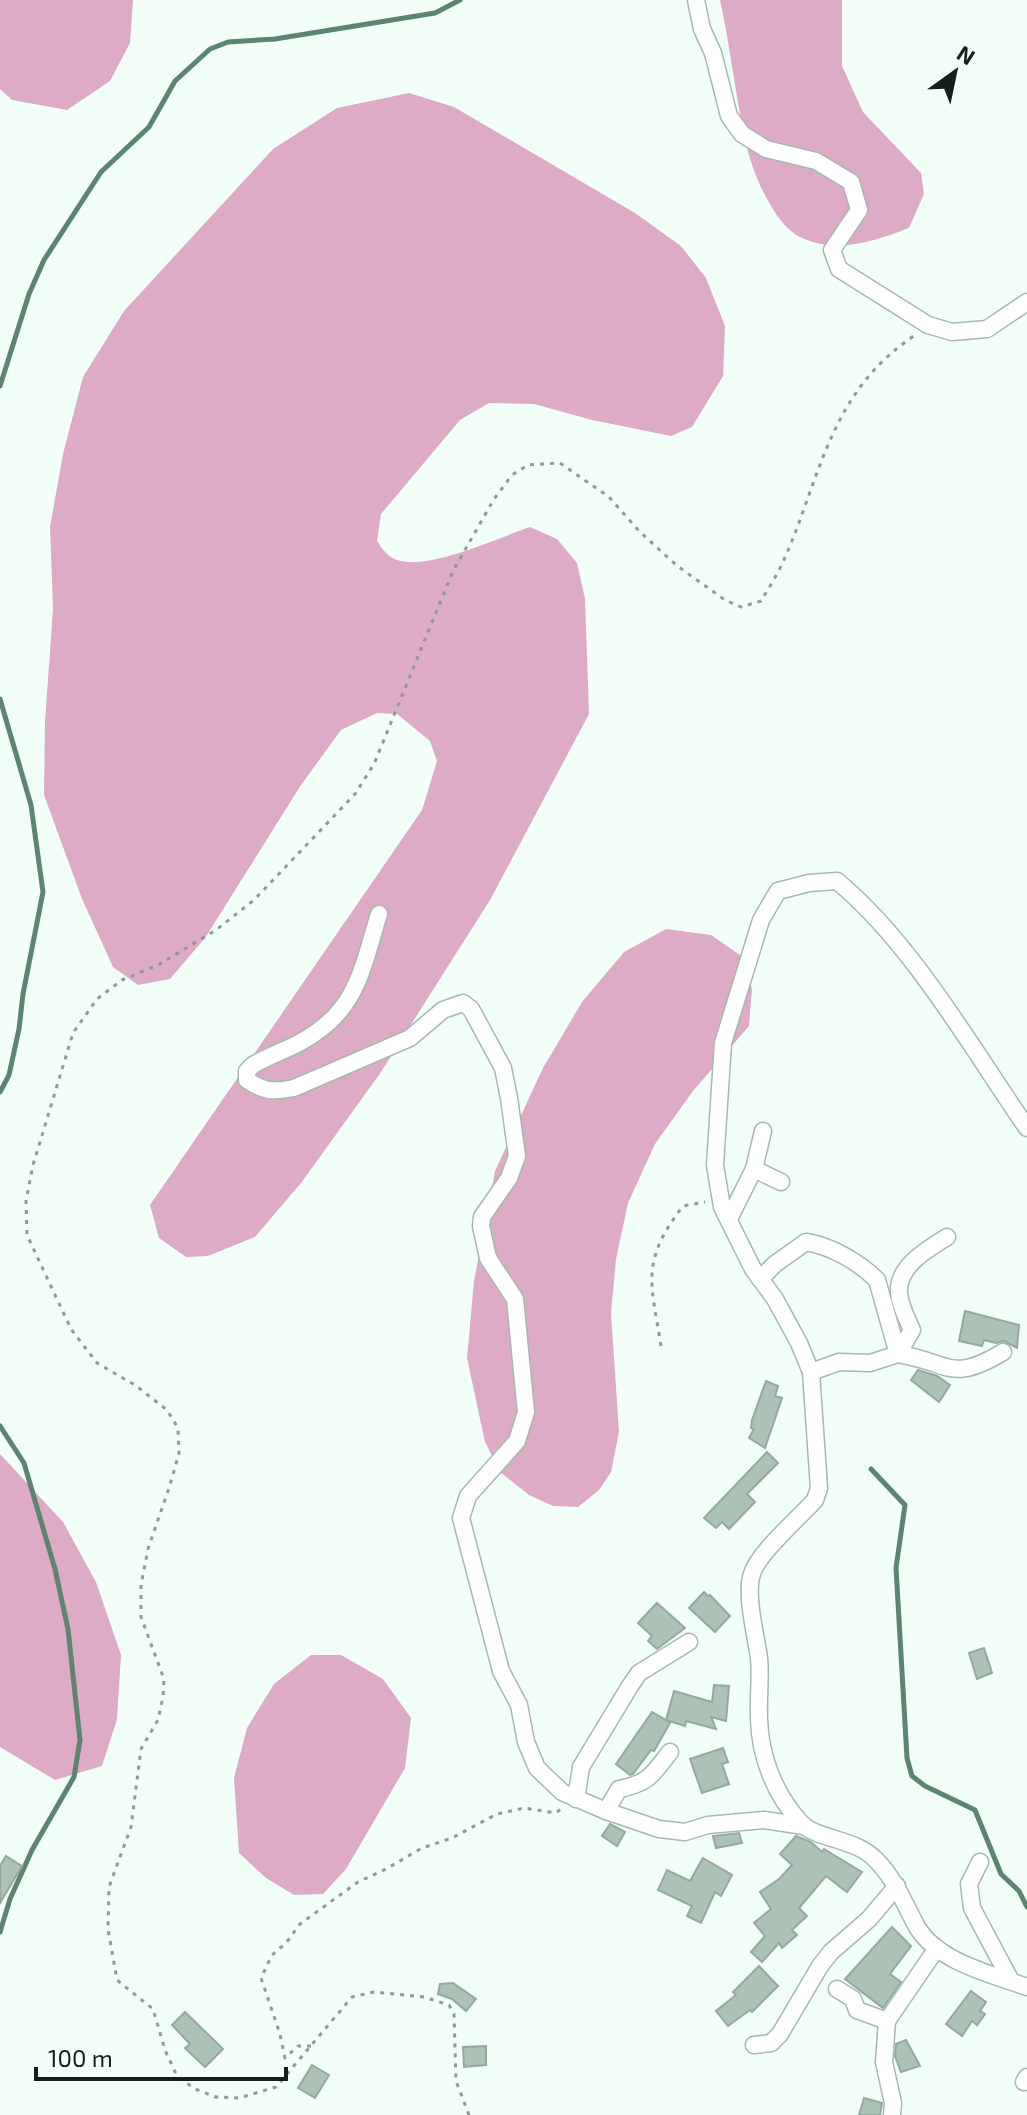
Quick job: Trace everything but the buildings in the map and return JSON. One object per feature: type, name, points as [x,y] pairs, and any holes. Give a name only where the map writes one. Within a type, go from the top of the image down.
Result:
[{"type":"street","points":[[696,0],[729,116],[742,134],[766,149],[816,161],[851,182],[859,210],[832,250],[839,269],[928,325],[952,332],[987,329],[1027,302]]},
{"type":"street","points":[[804,1826],[773,1784],[760,1739],[760,1671],[751,1574],[760,1558],[815,1500],[819,1488],[811,1372],[799,1343],[775,1299],[760,1279],[729,1219],[721,1199],[715,1165],[723,1043],[766,909],[778,891],[809,883],[837,881],[858,898],[911,959],[1027,1128]]},
{"type":"street","points":[[379,914],[358,979],[338,1017],[301,1042],[253,1065],[247,1071],[247,1080],[259,1089],[274,1092],[294,1088],[410,1038],[443,1010],[458,1003],[471,1009],[503,1068],[517,1156],[509,1178],[482,1217],[481,1226],[488,1258],[515,1299],[526,1412],[517,1441],[468,1496],[461,1518],[501,1671],[519,1705],[526,1742],[537,1768],[562,1792],[659,1829],[685,1832],[708,1825],[764,1820],[804,1826],[863,1848],[877,1860],[897,1886],[919,1930],[937,1948],[968,1965],[1019,1984]]},
{"type":"street","points":[[729,1219],[754,1169],[763,1131]]},
{"type":"street","points":[[754,1169],[781,1182]]},
{"type":"street","points":[[898,1354],[912,1330],[899,1291],[903,1278],[915,1258],[947,1237]]},
{"type":"street","points":[[760,1279],[806,1242],[821,1245],[868,1271],[877,1280],[898,1354]]},
{"type":"street","points":[[811,1372],[839,1362],[870,1363],[898,1354],[918,1357],[955,1371],[982,1365],[1003,1352]]},
{"type":"street","points":[[576,1799],[581,1767],[639,1673],[689,1642]]},
{"type":"street","points":[[606,1811],[619,1789],[650,1778],[670,1752]]},
{"type":"street","points":[[980,1862],[969,1884],[972,1908],[1019,1984]]},
{"type":"street","points":[[754,2045],[771,2043],[780,2034],[831,1952],[869,1919],[897,1886]]},
{"type":"street","points":[[892,2115],[893,2103],[884,2062],[887,2021],[937,1948]]},
{"type":"street","points":[[837,1989],[853,1999],[857,2010],[887,2021]]},
{"type":"path","points":[[469,2115],[456,2081],[454,2014],[449,2005],[424,1997],[374,1992],[352,1997],[336,2012],[276,2087],[239,2098],[216,2097],[195,2089],[177,2076],[165,2050],[153,2009],[117,1980],[108,1929],[109,1887],[131,1827],[141,1749],[158,1720],[163,1697],[164,1679],[141,1617],[141,1585],[148,1549],[179,1453],[178,1428],[167,1410],[135,1385],[97,1363],[71,1329],[27,1235],[26,1201],[33,1165],[73,1033],[97,999],[122,980],[158,965],[216,930],[254,900],[355,794],[374,764],[453,571],[494,499],[512,475],[528,465],[560,463],[609,497],[639,531],[676,565],[725,600],[746,607],[761,601],[782,563],[819,464],[867,377],[891,353],[928,325]]},
{"type":"path","points":[[661,1346],[650,1273],[656,1248],[683,1206],[721,1199]]},
{"type":"path","points":[[311,2046],[298,2046],[285,2058],[261,1978],[272,1955],[300,1924],[358,1882],[422,1848],[452,1838],[497,1814],[524,1808],[556,1813],[576,1799]]},
{"type":"shaded area","points":[[0,0],[133,0],[130,43],[110,81],[67,110],[12,100],[0,89]]},
{"type":"shaded area","points":[[720,0],[842,0],[842,66],[863,112],[921,173],[924,194],[909,228],[856,244],[829,245],[802,238],[784,224],[761,188],[748,152]]},
{"type":"shaded area","points":[[409,93],[454,107],[635,213],[681,246],[706,278],[725,326],[723,376],[692,427],[671,436],[534,404],[489,403],[460,420],[381,514],[377,541],[390,556],[401,561],[447,556],[530,527],[557,539],[577,563],[585,599],[589,714],[490,900],[379,1075],[301,1183],[255,1237],[208,1256],[186,1257],[159,1238],[150,1205],[422,810],[437,761],[430,741],[397,714],[377,713],[341,730],[301,785],[205,938],[170,979],[138,985],[113,967],[82,899],[44,795],[45,721],[53,609],[50,527],[63,454],[83,377],[124,311],[273,149],[337,108]]},
{"type":"shaded area","points":[[666,929],[711,935],[743,957],[752,989],[749,1026],[693,1091],[655,1144],[628,1203],[616,1259],[611,1313],[619,1432],[611,1472],[599,1490],[578,1507],[553,1506],[529,1495],[500,1472],[485,1442],[467,1358],[474,1281],[495,1171],[543,1068],[582,1002],[624,952]]},
{"type":"shaded area","points":[[0,1454],[63,1522],[96,1582],[121,1655],[117,1719],[102,1766],[55,1780],[0,1747]]},
{"type":"shaded area","points":[[311,1655],[341,1655],[383,1679],[411,1718],[405,1768],[346,1869],[323,1894],[294,1895],[266,1878],[239,1853],[234,1778],[247,1728],[274,1684]]},
{"type":"waterway","points":[[0,386],[29,294],[44,260],[101,172],[149,127],[175,81],[210,49],[228,42],[275,39],[435,13],[460,0]]},
{"type":"waterway","points":[[0,699],[31,805],[43,892],[19,1029],[9,1075],[0,1092]]},
{"type":"waterway","points":[[0,1426],[24,1463],[55,1569],[68,1629],[80,1740],[74,1777],[32,1850],[10,1899],[0,1932]]},
{"type":"waterway","points":[[871,1469],[905,1505],[896,1568],[907,1758],[912,1776],[925,1786],[975,1810],[1001,1874],[1019,1891],[1027,1907]]}]
